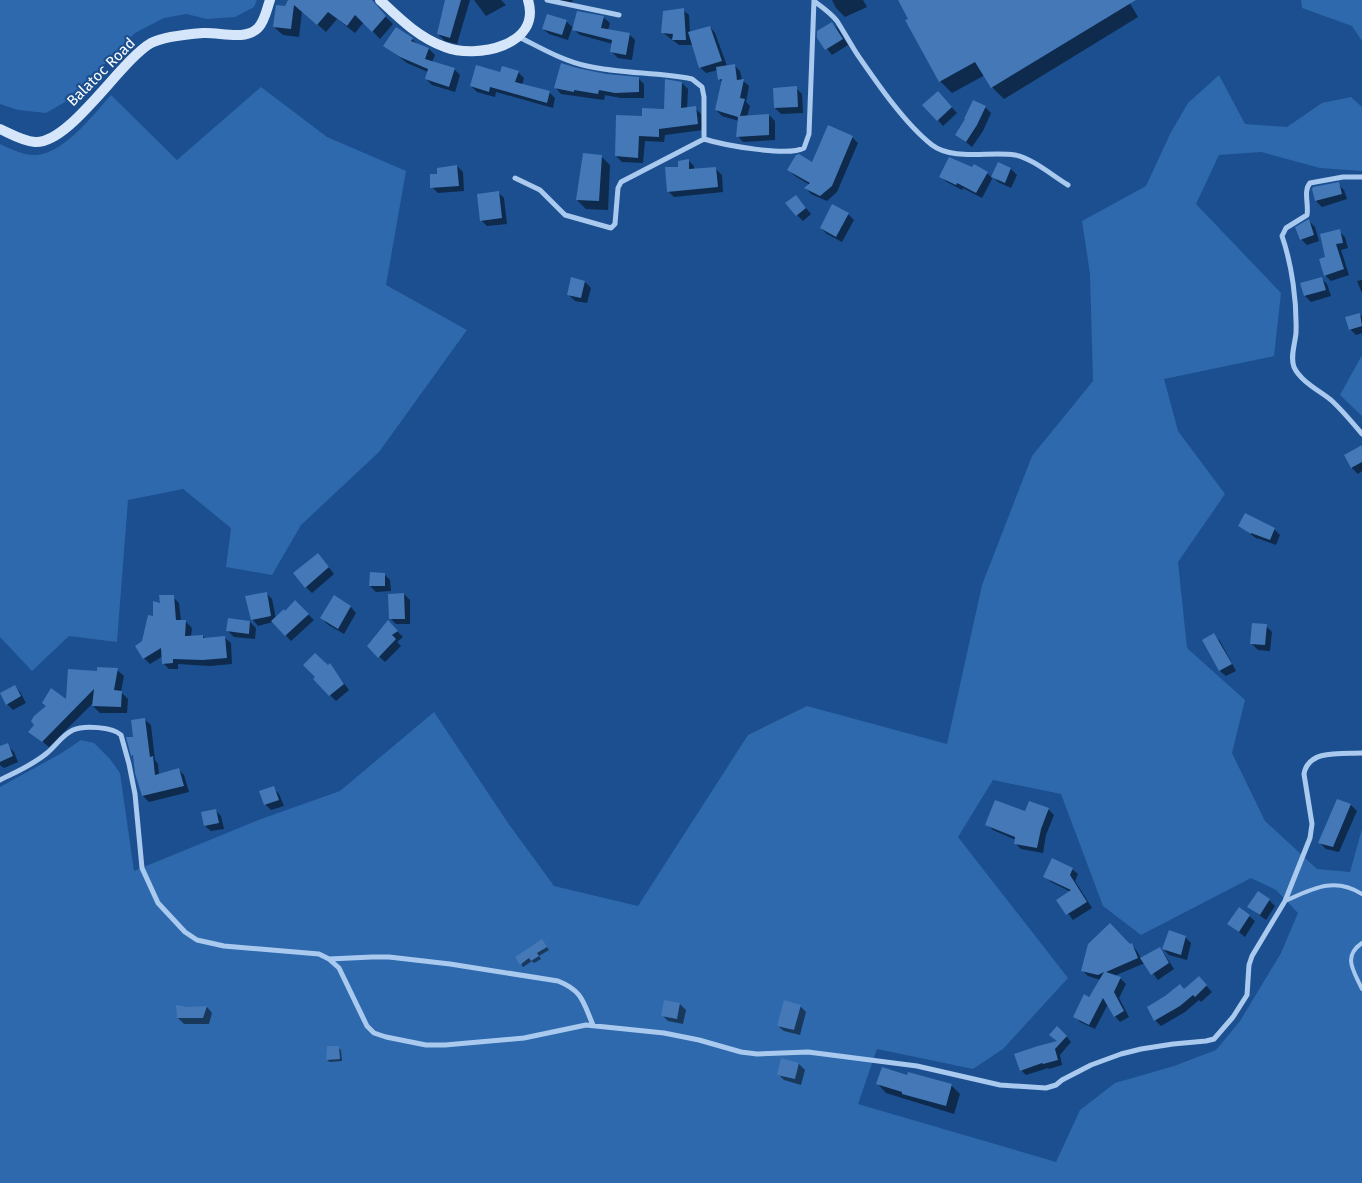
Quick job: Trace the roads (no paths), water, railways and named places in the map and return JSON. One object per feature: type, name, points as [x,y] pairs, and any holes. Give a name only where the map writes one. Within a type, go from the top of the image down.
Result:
[{"type":"main road","name":"Balatoc Road","points":[[0,128],[27,141],[42,142],[52,138],[67,127],[135,56],[152,43],[166,38],[204,33],[238,35],[253,32],[261,24],[270,0]]},
{"type":"main road","points":[[380,0],[413,30],[427,39],[456,51],[482,50],[507,44],[519,37],[525,30],[531,17],[528,0]]},
{"type":"street","points":[[547,0],[619,15]]},
{"type":"street","points":[[515,178],[540,190],[565,215],[611,228],[615,224],[618,188],[622,182],[704,139],[718,143],[786,152],[799,151],[804,148],[809,134],[814,0]]},
{"type":"street","points":[[814,0],[836,21],[880,87],[902,114],[933,146],[948,152],[961,154],[1014,155],[1029,161],[1068,185]]},
{"type":"street","points":[[519,37],[566,60],[587,66],[612,71],[692,78],[702,87],[704,96],[704,139]]},
{"type":"street","points":[[1362,178],[1343,177],[1310,182],[1306,189],[1309,208],[1307,215],[1286,228],[1282,236],[1286,246],[1294,293],[1296,333],[1293,358],[1294,368],[1332,402],[1362,434]]},
{"type":"street","points":[[0,780],[46,754],[66,734],[74,729],[84,727],[118,732],[121,735],[129,764],[135,794],[142,868],[158,903],[185,932],[198,940],[224,946],[319,954],[329,959],[339,968],[368,1026],[374,1033],[386,1037],[426,1045],[463,1044],[524,1038],[578,1026],[594,1025],[664,1033],[699,1040],[741,1052],[757,1054],[808,1052],[917,1066],[1000,1085],[1046,1088],[1056,1086],[1062,1080],[1091,1065],[1121,1054],[1141,1049],[1173,1044],[1206,1042],[1214,1039],[1234,1017],[1247,995],[1249,965],[1252,956],[1285,901],[1310,838],[1312,824],[1304,774],[1305,767],[1313,758],[1362,752]]},
{"type":"street","points":[[329,959],[389,958],[460,966],[558,981],[574,988],[579,994],[594,1025]]},
{"type":"lane","points":[[1285,901],[1324,886],[1351,887],[1362,894]]},
{"type":"lane","points":[[1362,943],[1351,955],[1350,961],[1362,989]]}]
